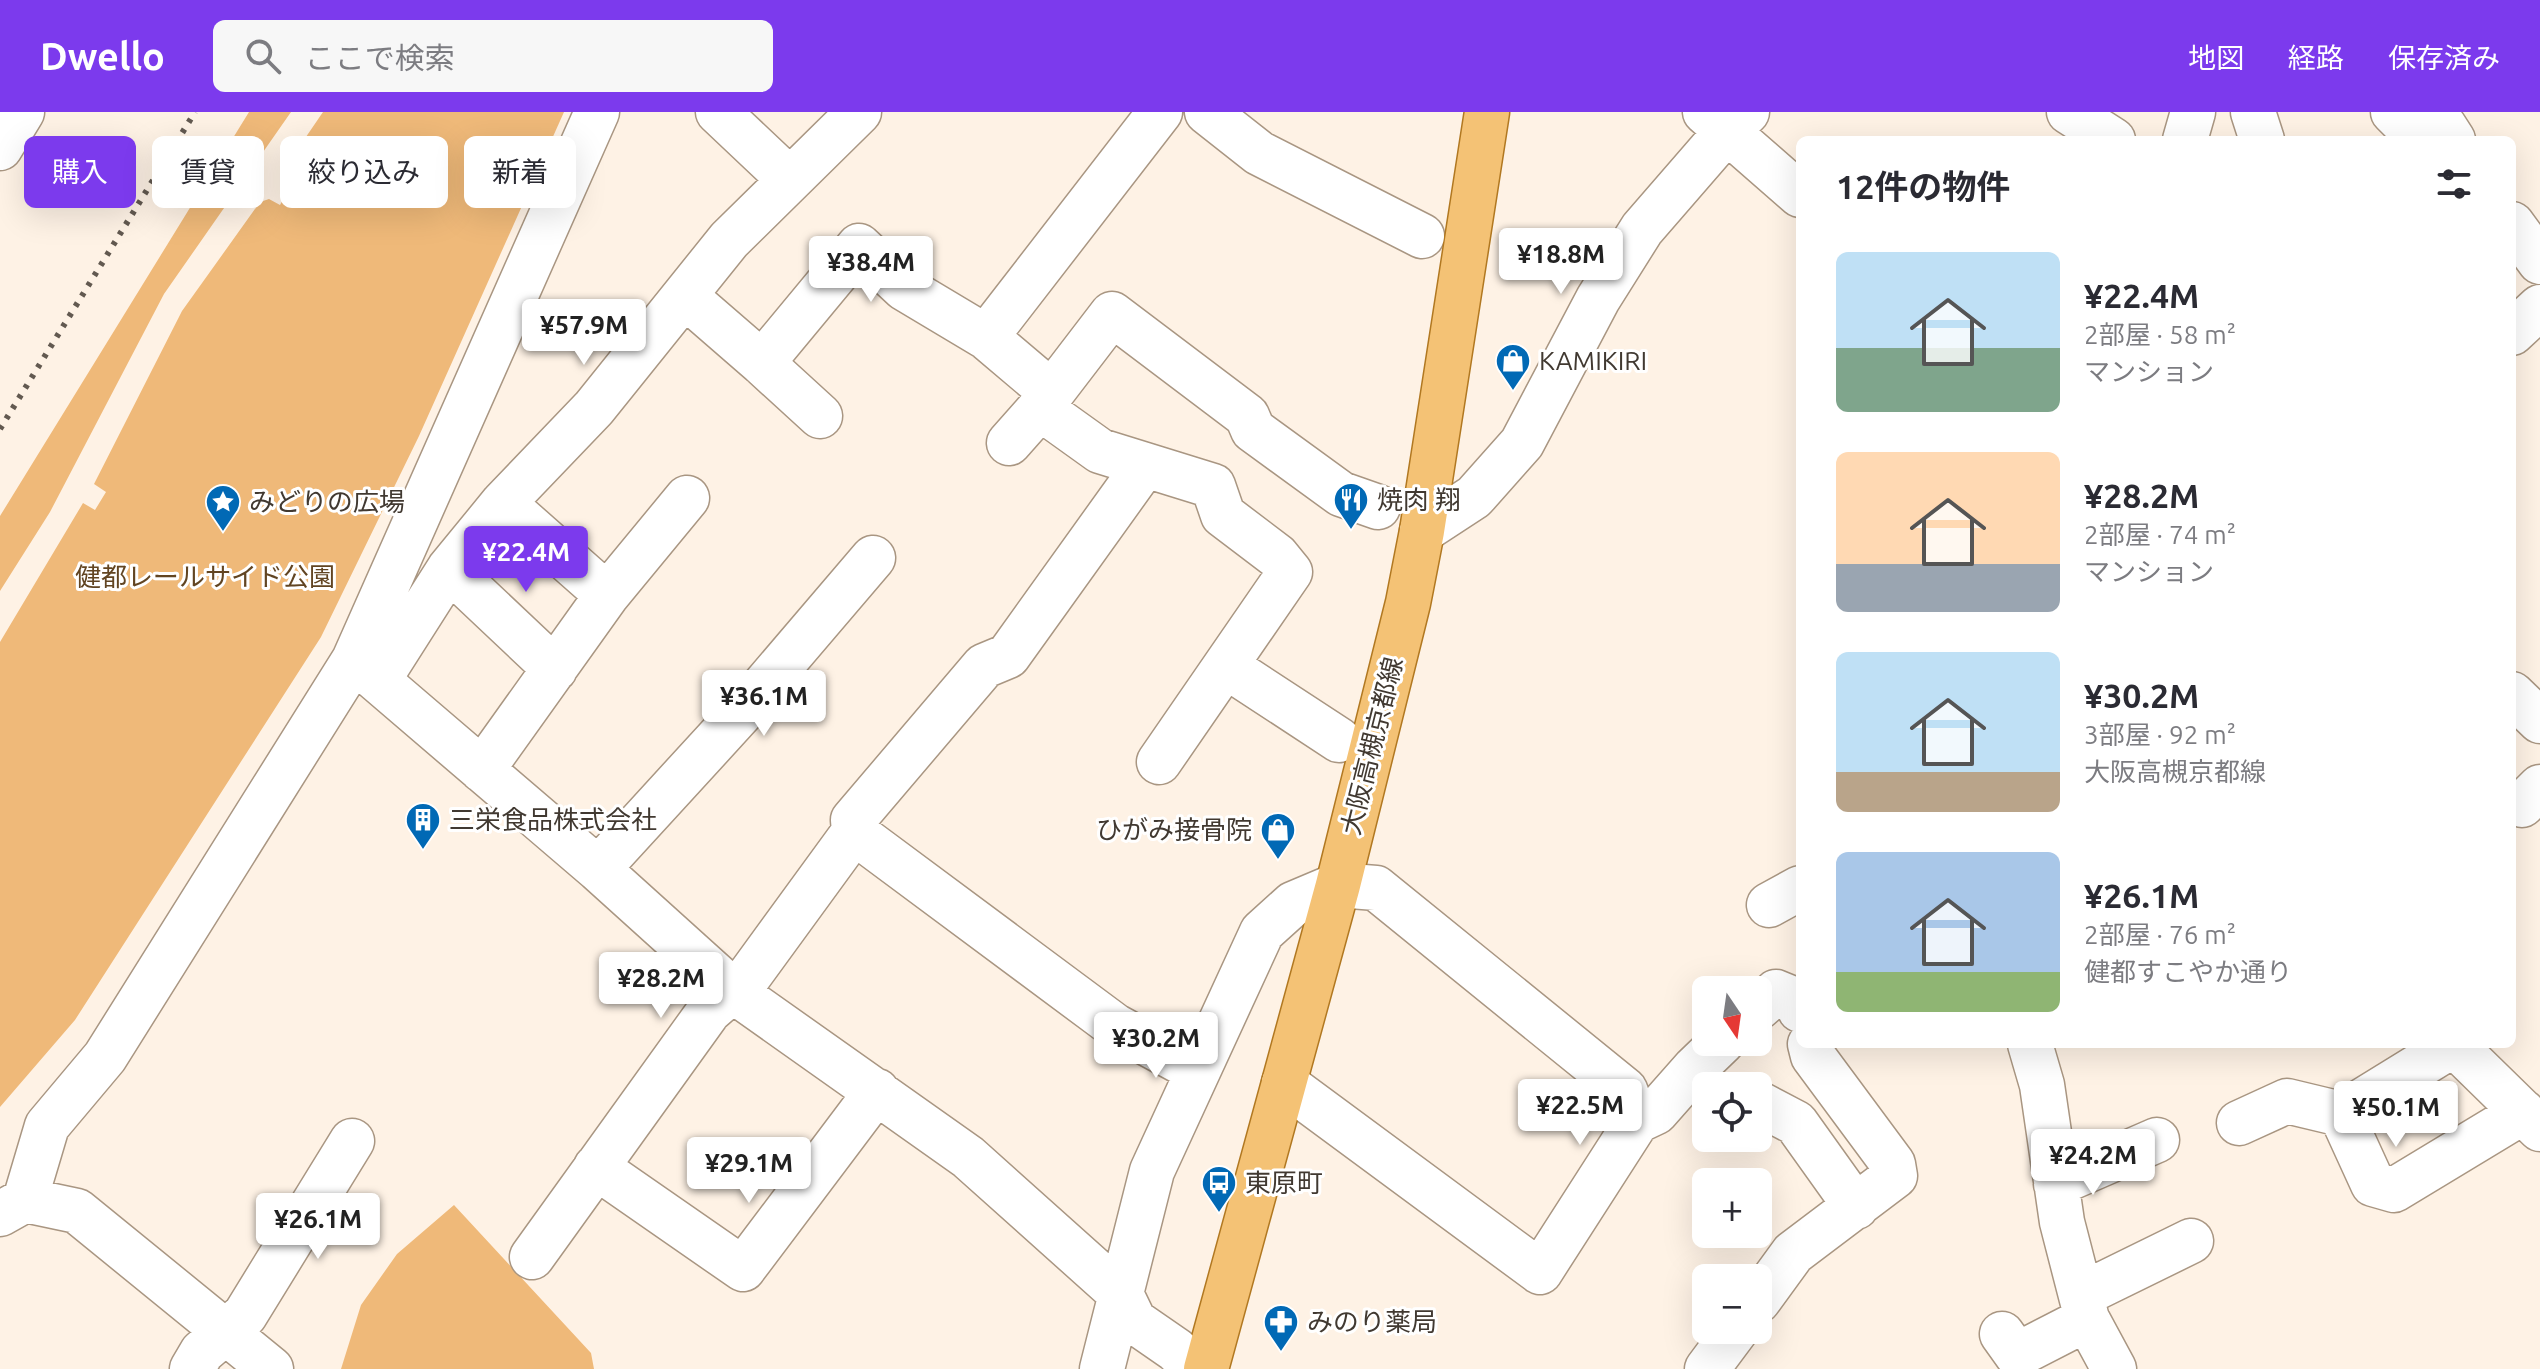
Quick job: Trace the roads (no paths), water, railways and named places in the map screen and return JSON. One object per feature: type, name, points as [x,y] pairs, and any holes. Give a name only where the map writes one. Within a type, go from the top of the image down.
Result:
[{"type":"main road","name":"大阪高槻京都線","points":[[1206,1369],[1338,885],[1408,603],[1487,112]]},
{"type":"street","points":[[0,148],[22,112]]},
{"type":"street","points":[[366,669],[597,112]]},
{"type":"street","points":[[718,112],[789,179]]},
{"type":"street","points":[[271,1369],[77,1211],[12,1207],[47,1126],[105,1057],[366,669],[503,503],[594,408],[729,240],[859,112]]},
{"type":"street","points":[[986,337],[1160,112]]},
{"type":"street","points":[[1207,112],[1259,153],[1422,236]]},
{"type":"street","points":[[2069,112],[2107,136]]},
{"type":"street","points":[[2186,136],[2193,112]]},
{"type":"street","points":[[2253,112],[2261,136]]},
{"type":"street","points":[[2393,112],[2403,122],[2444,126],[2450,136]]},
{"type":"street","points":[[1422,531],[1474,497],[1522,443],[1598,299],[1642,229],[1726,118],[1796,191]]},
{"type":"street","points":[[2516,229],[2540,262]]},
{"type":"street","points":[[762,363],[859,246],[904,288],[986,337],[1100,451],[1145,465],[1277,556],[1290,572],[1159,762]]},
{"type":"street","points":[[686,297],[820,416]]},
{"type":"street","points":[[2516,329],[2540,307]]},
{"type":"street","points":[[1009,443],[1112,314],[1247,416],[1253,430],[1341,494],[1378,507]]},
{"type":"street","points":[[1211,513],[1253,430]]},
{"type":"street","points":[[532,1257],[709,1011],[749,976],[854,832],[853,820],[984,666],[1008,656],[1145,465]]},
{"type":"street","points":[[482,770],[607,595],[687,498]]},
{"type":"street","points":[[503,503],[607,595]]},
{"type":"street","points":[[598,869],[739,715],[873,558]]},
{"type":"street","points":[[449,569],[555,669]]},
{"type":"street","points":[[1226,666],[1339,740]]},
{"type":"street","points":[[366,669],[598,869],[732,990],[968,1157],[1121,1294],[1134,1321],[1176,1350],[1195,1369]]},
{"type":"street","points":[[2516,698],[2540,721]]},
{"type":"street","points":[[854,832],[1115,1026],[1198,1071]]},
{"type":"street","points":[[1102,1369],[1152,1171],[1262,932],[1293,904],[1338,885],[1376,888],[1625,1090],[1637,1121]]},
{"type":"street","points":[[1772,1282],[1793,1253],[1895,1176],[1893,1164],[1813,1056],[1811,1048]]},
{"type":"street","points":[[2031,1048],[2042,1085],[2062,1222],[2084,1307],[2114,1369]]},
{"type":"street","points":[[2239,1123],[2287,1101],[2341,1114],[2447,1048]]},
{"type":"street","points":[[2341,1114],[2373,1184],[2394,1190],[2532,1121],[2457,1048]]},
{"type":"street","points":[[1284,1083],[1540,1272],[1637,1121],[1656,1112],[1714,1066]]},
{"type":"street","points":[[596,1167],[743,1269],[877,1091]]},
{"type":"street","points":[[1772,1110],[1796,1123],[1856,1207]]},
{"type":"street","points":[[2056,1184],[2157,1140]]},
{"type":"street","points":[[192,1369],[202,1352],[245,1315],[352,1141]]},
{"type":"street","points":[[2002,1334],[2017,1355],[2084,1307],[2191,1241]]},
{"type":"street","points":[[1707,1369],[1726,1344]]},
{"type":"railway","points":[[0,429],[195,112]]},
{"type":"place","name":"KAMIKIRI","points":[[1513,392]]},
{"type":"place","name":"焼肉 翔","points":[[1351,531]]},
{"type":"place","name":"みどりの広場","points":[[223,533]]},
{"type":"place","name":"三栄食品株式会社","points":[[423,851]]},
{"type":"place","name":"ひがみ接骨院","points":[[1278,861]]},
{"type":"place","name":"東原町","points":[[1219,1214]]},
{"type":"place","name":"みのり薬局","points":[[1281,1353]]},
{"type":"park label","name":"健都レールサイド公園","points":[[205,577]]}]
